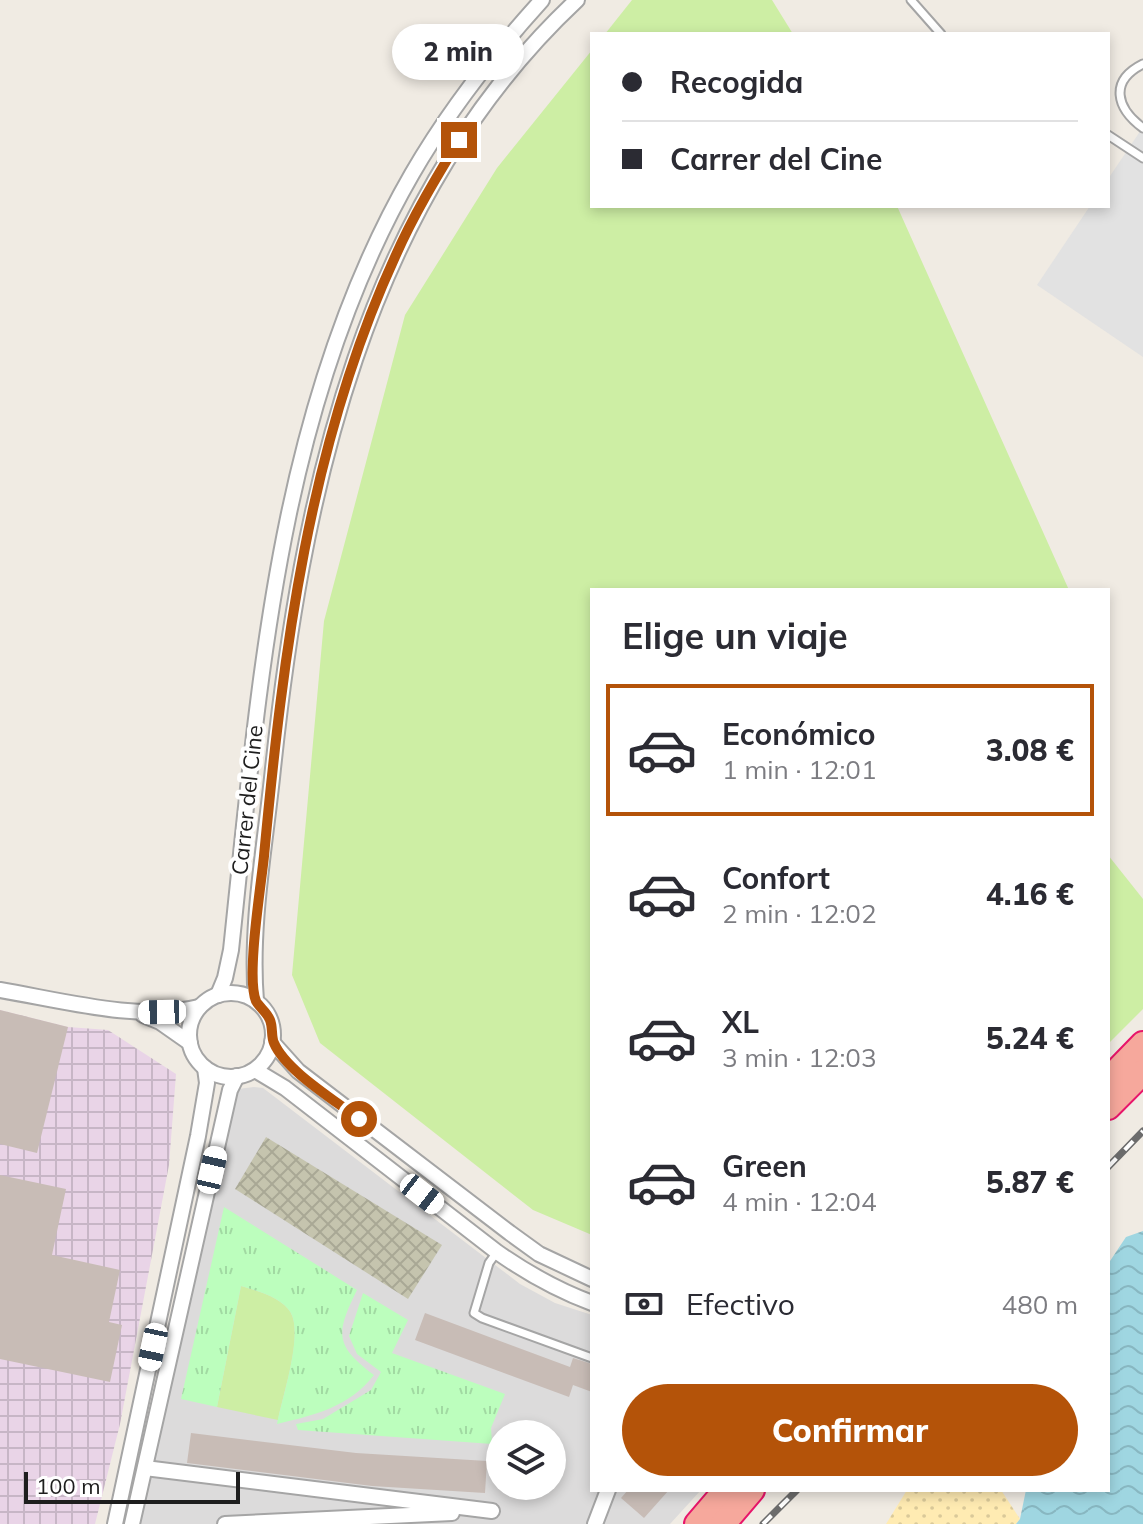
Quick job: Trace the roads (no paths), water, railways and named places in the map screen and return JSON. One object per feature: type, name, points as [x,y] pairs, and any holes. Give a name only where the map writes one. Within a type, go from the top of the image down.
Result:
[{"type":"highway","points":[[1110,1078],[1143,1044]]},
{"type":"highway","points":[[1110,1105],[1143,1072]]},
{"type":"highway","points":[[697,1524],[724,1492]]},
{"type":"highway","points":[[723,1524],[750,1492]]},
{"type":"street","name":"Carrer del Cine","points":[[218,995],[231,950],[269,616],[301,467],[329,367],[348,310],[375,246],[412,175],[476,77],[542,0]]},
{"type":"street","name":"Carrer del Cine","points":[[256,1001],[254,954],[277,729],[292,621],[306,537],[349,375],[395,256],[431,186],[459,140],[495,91],[533,45],[577,0]]},
{"type":"street","points":[[0,990],[139,1013],[184,1011],[199,1007],[218,995],[244,995],[256,1001],[270,1019],[272,1042],[263,1062],[255,1070],[237,1076],[226,1077],[205,1068],[198,1061],[190,1043],[189,1030],[199,1007]]},
{"type":"street","points":[[139,1013],[160,1022],[190,1043]]},
{"type":"street","points":[[272,1042],[298,1071],[510,1233],[539,1254],[590,1278]]},
{"type":"street","points":[[115,1524],[198,1136],[207,1083],[205,1068]]},
{"type":"street","points":[[255,1070],[285,1088],[527,1273],[590,1302]]},
{"type":"street","points":[[132,1524],[230,1090],[237,1076]]},
{"type":"street","points":[[145,1468],[492,1511],[225,1524]]},
{"type":"street","points":[[595,1524],[607,1492]]},
{"type":"lane","points":[[911,0],[939,32]]},
{"type":"lane","points":[[1143,64],[1132,69],[1119,93],[1131,119],[1143,128]]},
{"type":"lane","points":[[1110,136],[1142,155]]},
{"type":"lane","points":[[497,1252],[489,1263],[474,1313],[590,1357]]},
{"type":"water","points":[[1143,1231],[1143,1524],[1016,1524],[1026,1492],[1110,1492],[1110,1261],[1126,1237]]},
{"type":"railway","points":[[1110,1165],[1143,1131]]},
{"type":"railway","points":[[763,1524],[795,1492]]}]
